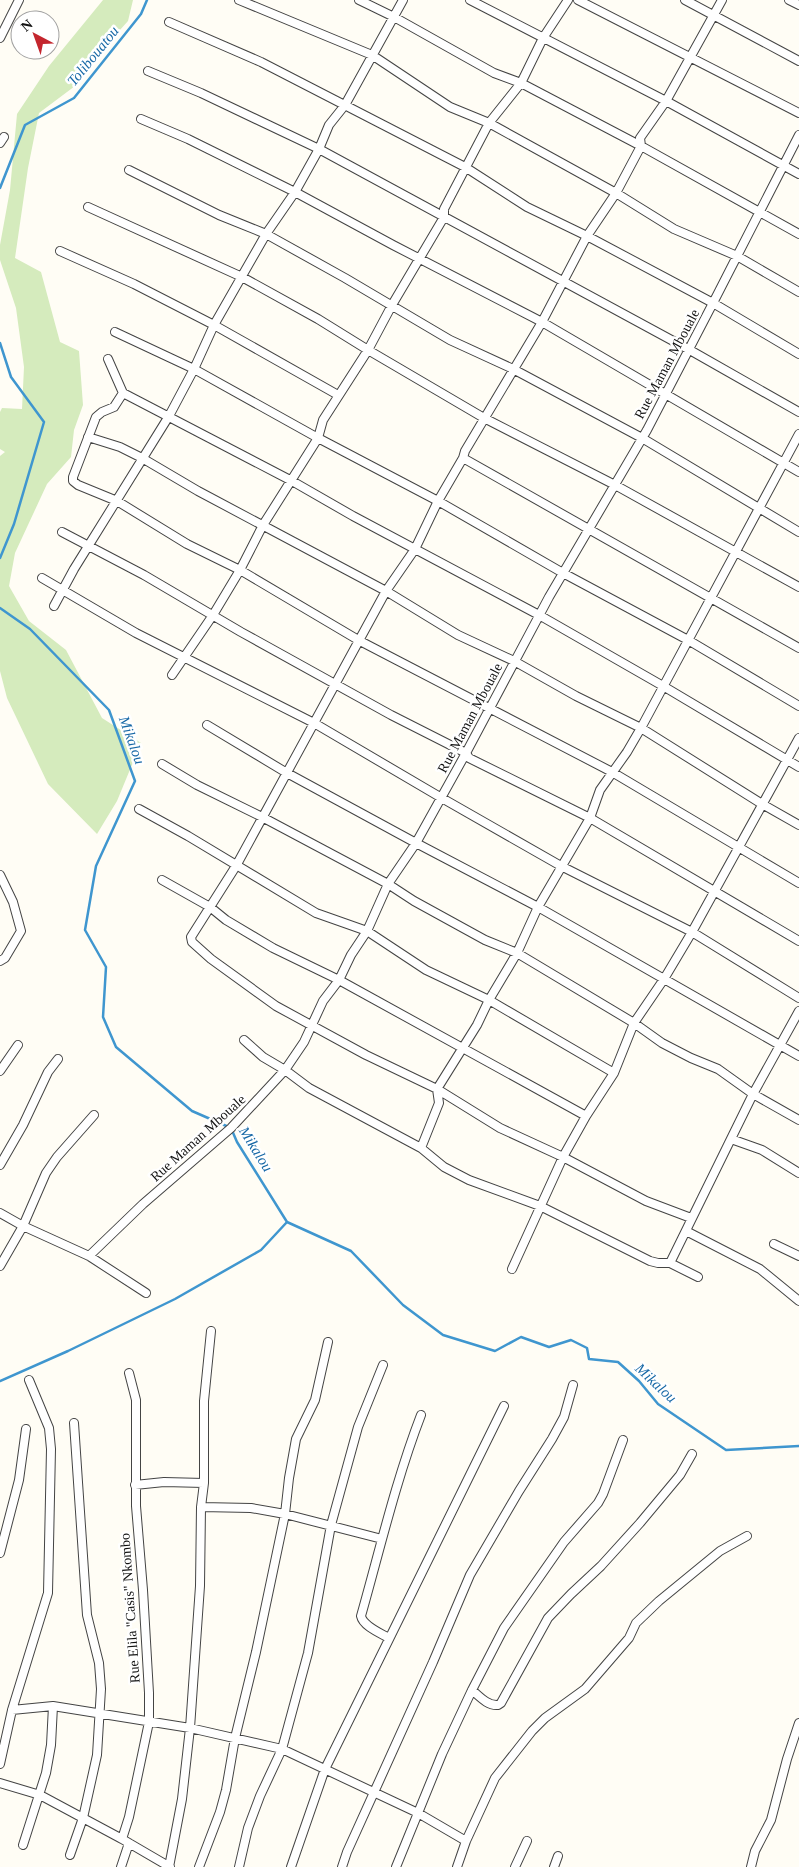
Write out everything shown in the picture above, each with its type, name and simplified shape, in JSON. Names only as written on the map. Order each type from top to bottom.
[{"type":"street","points":[[0,38],[19,0]]},
{"type":"street","points":[[239,0],[372,55],[450,107],[489,123],[616,193],[674,229],[737,256],[799,292]]},
{"type":"street","points":[[359,0],[394,17],[494,73],[521,83],[641,146],[799,234]]},
{"type":"street","points":[[54,606],[89,545],[169,416],[194,369],[214,325],[266,234],[295,192],[319,149],[329,125],[345,105],[403,0]]},
{"type":"street","points":[[470,0],[666,101],[784,164],[799,174]]},
{"type":"street","points":[[172,675],[213,615],[240,570],[263,525],[318,438],[323,420],[368,350],[444,217],[444,209],[489,123],[521,83],[543,38],[568,0]]},
{"type":"street","points":[[578,0],[799,113]]},
{"type":"street","points":[[685,0],[799,61]]},
{"type":"street","points":[[691,1218],[646,1201],[563,1157],[500,1128],[437,1089],[366,1055],[276,1006],[211,959],[192,942],[191,937],[192,932],[236,866],[386,591],[415,549],[465,451],[542,322],[587,236],[616,193],[641,146],[640,138],[666,101],[722,0]]},
{"type":"street","points":[[789,0],[799,5]]},
{"type":"street","points":[[169,22],[261,62],[465,167],[527,207],[587,236],[713,304],[799,354]]},
{"type":"street","points":[[148,72],[201,93],[319,149],[688,349],[799,412]]},
{"type":"street","points":[[141,119],[188,139],[295,192],[542,322],[799,472]]},
{"type":"street","name":"Rue Maman Mbouale","points":[[89,1256],[143,1204],[232,1128],[285,1070],[304,1042],[323,1001],[339,980],[351,955],[367,932],[388,884],[416,843],[539,616],[642,438],[799,135]]},
{"type":"street","points":[[129,170],[219,215],[266,234],[450,340],[513,369],[642,438],[799,532]]},
{"type":"street","points":[[88,207],[242,277],[318,319],[484,418],[615,485],[799,587]]},
{"type":"street","points":[[60,251],[134,284],[214,325],[338,395]]},
{"type":"street","points":[[115,332],[194,369],[318,438],[438,501],[563,573],[688,640],[799,706]]},
{"type":"street","points":[[108,359],[123,393],[292,480],[353,516],[539,616],[663,686],[799,767]]},
{"type":"street","points":[[123,393],[114,407],[96,417],[73,478],[73,481],[78,485],[117,501],[187,544],[240,570],[360,641],[612,772],[737,848],[799,883]]},
{"type":"street","points":[[421,1148],[439,1103],[437,1089],[477,1025],[489,1000],[517,953],[538,907],[590,818],[600,790],[627,752],[641,728],[799,434]]},
{"type":"street","points":[[88,437],[120,447],[142,458],[198,491],[386,591],[458,635],[641,728],[799,825]]},
{"type":"street","points":[[463,458],[799,648]]},
{"type":"street","points":[[62,532],[144,575],[391,715],[466,753],[469,758],[590,818],[799,941]]},
{"type":"street","points":[[42,578],[113,620],[314,723],[440,798],[561,866],[692,932],[799,998]]},
{"type":"street","points":[[206,725],[416,843],[538,907],[799,1056]]},
{"type":"street","points":[[512,1269],[563,1157],[586,1116],[614,1073],[634,1023],[664,979],[692,932],[799,738]]},
{"type":"street","points":[[162,764],[197,785],[262,817],[388,884],[485,940],[517,953],[634,1023],[662,1043],[718,1069],[753,1094],[799,1120]]},
{"type":"street","points":[[138,809],[188,836],[316,913],[367,932],[426,970],[489,1000],[614,1073]]},
{"type":"street","points":[[0,875],[13,902],[21,931],[5,958],[0,961]]},
{"type":"street","points":[[162,880],[210,907],[226,920],[273,948],[339,980],[586,1116]]},
{"type":"street","points":[[670,1263],[753,1094],[799,1011]]},
{"type":"street","points":[[244,1040],[263,1057],[285,1070],[309,1088],[421,1148],[444,1167],[469,1180],[540,1206],[650,1261],[670,1263],[698,1277]]},
{"type":"street","points":[[0,1070],[18,1045]]},
{"type":"street","points":[[0,1165],[23,1125],[48,1072],[58,1059]]},
{"type":"street","points":[[0,1266],[23,1226],[46,1173],[56,1157],[94,1115]]},
{"type":"street","points":[[731,1139],[762,1150],[799,1174]]},
{"type":"street","points":[[0,1213],[23,1226],[89,1256],[146,1293]]},
{"type":"street","points":[[686,1231],[760,1269],[799,1301]]},
{"type":"street","points":[[774,1244],[799,1256]]},
{"type":"street","points":[[0,1783],[40,1795],[170,1867],[182,1798],[190,1728],[200,1586],[201,1507],[204,1482],[204,1401],[211,1331]]},
{"type":"street","points":[[199,1867],[220,1812],[226,1790],[235,1738],[256,1652],[285,1514],[296,1439],[316,1400],[328,1342]]},
{"type":"street","points":[[240,1867],[248,1828],[260,1796],[282,1749],[304,1670],[331,1525],[358,1427],[383,1365]]},
{"type":"street","name":"Rue Elila \"Casis\" Nkombo","points":[[121,1867],[129,1817],[149,1722],[148,1674],[135,1485],[136,1400],[129,1373]]},
{"type":"street","points":[[0,1764],[12,1710],[48,1593],[51,1449],[49,1428],[29,1380]]},
{"type":"street","points":[[342,1867],[470,1576],[564,1418],[573,1385]]},
{"type":"street","points":[[291,1867],[325,1769],[361,1700],[389,1638],[504,1406]]},
{"type":"street","points":[[389,1638],[364,1623],[361,1619],[410,1443],[421,1415]]},
{"type":"street","points":[[70,1855],[83,1818],[97,1755],[101,1689],[99,1663],[87,1615],[74,1424]]},
{"type":"street","points":[[0,1553],[19,1480],[26,1429]]},
{"type":"street","points":[[396,1867],[442,1754],[504,1628],[564,1542],[598,1503],[623,1440]]},
{"type":"street","points":[[472,1690],[485,1702],[498,1705],[501,1703],[548,1618],[570,1594],[601,1566],[640,1523],[680,1476],[692,1454]]},
{"type":"street","points":[[135,1485],[164,1482],[204,1482]]},
{"type":"street","points":[[201,1507],[251,1508],[285,1514],[382,1539]]},
{"type":"street","points":[[457,1867],[466,1841],[495,1778],[532,1732],[545,1718],[585,1689],[629,1638],[636,1623],[659,1601],[720,1551],[747,1536]]},
{"type":"street","points":[[12,1710],[53,1706],[190,1728],[282,1749],[375,1791],[466,1841]]},
{"type":"street","points":[[23,1845],[46,1773],[53,1706]]},
{"type":"street","points":[[751,1867],[755,1851],[771,1820],[787,1759],[799,1723]]},
{"type":"street","points":[[515,1867],[526,1841]]},
{"type":"street","points":[[554,1867],[558,1856]]},
{"type":"green space","points":[[103,0],[133,0],[128,21],[101,51],[79,83],[39,113],[28,168],[15,258],[41,272],[60,342],[79,351],[83,405],[74,430],[71,457],[47,484],[15,553],[9,586],[29,621],[66,650],[102,718],[141,743],[117,801],[97,834],[48,784],[7,698],[0,671],[0,456],[5,452],[0,449],[0,412],[2,408],[22,409],[24,367],[16,308],[0,260],[0,245],[10,190],[17,114],[49,66],[54,60],[60,60],[60,53]]},
{"type":"waterway","name":"Tolibouatou","points":[[0,188],[25,125],[74,98],[141,14],[147,0]]},
{"type":"waterway","name":"Tolibouatou","points":[[0,343],[11,377],[44,422],[14,524],[0,558]]},
{"type":"waterway","name":"Mikalou","points":[[0,608],[30,629],[109,710],[135,781],[96,866],[85,930],[106,967],[103,1017],[116,1047],[192,1111],[231,1128],[237,1142],[287,1222],[351,1251],[403,1305],[443,1335],[495,1351],[521,1337],[549,1347],[571,1340],[587,1348],[589,1359],[618,1362],[639,1381],[658,1404],[726,1450],[799,1446]]},
{"type":"waterway","points":[[0,1381],[68,1351],[175,1299],[261,1250],[287,1222]]}]
